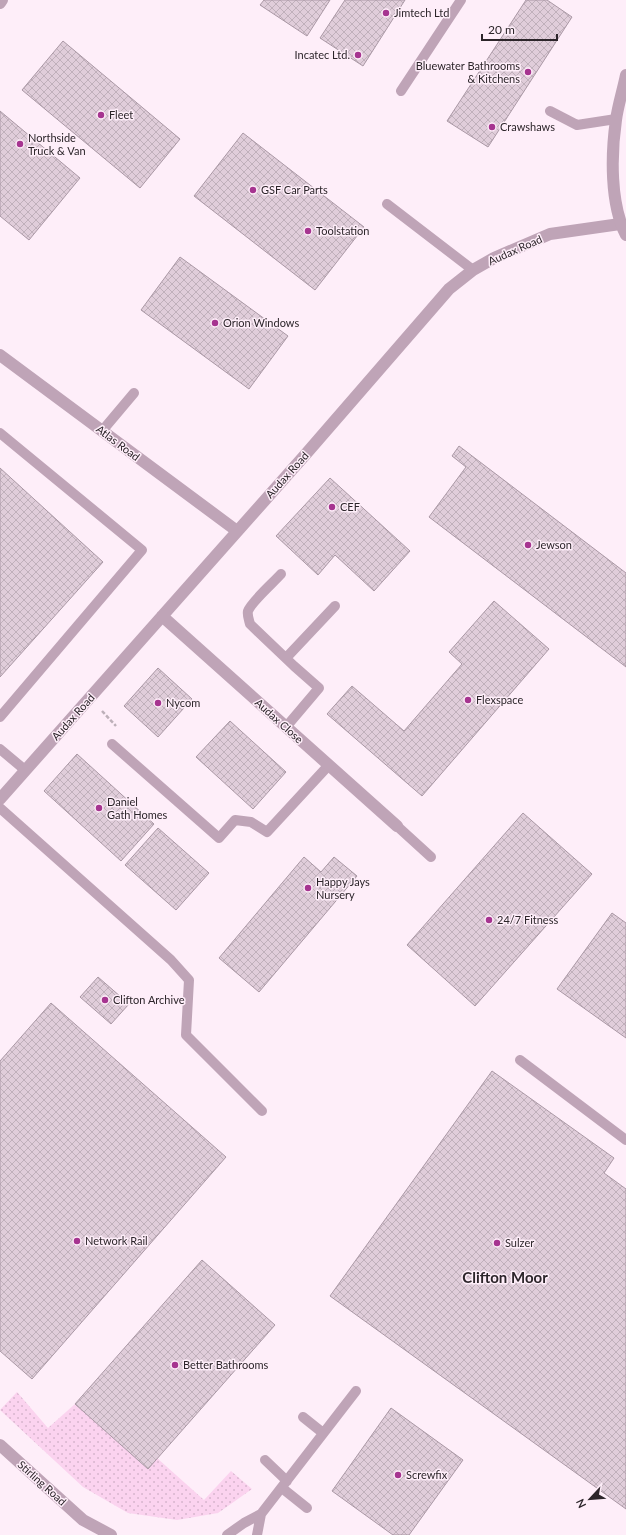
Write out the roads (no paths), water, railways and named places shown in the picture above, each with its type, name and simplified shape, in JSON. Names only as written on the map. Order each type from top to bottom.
[{"type":"street","points":[[626,75],[616,119],[613,153],[614,185],[620,224],[626,235]]},
{"type":"street","name":"Audax Road","points":[[0,799],[449,289],[473,270],[494,258],[550,234],[620,224]]},
{"type":"street","name":"Atlas Road","points":[[0,355],[237,531]]},
{"type":"street","name":"Audax Close","points":[[162,616],[328,766],[397,826]]},
{"type":"street","name":"Stirling Road","points":[[0,1445],[83,1520],[111,1535]]},
{"type":"street","name":"Stirling Road","points":[[83,1520],[92,1535]]},
{"type":"lane","points":[[401,91],[460,0]]},
{"type":"lane","points":[[550,111],[577,125],[616,119]]},
{"type":"lane","points":[[387,204],[473,270]]},
{"type":"lane","points":[[102,431],[134,393]]},
{"type":"lane","points":[[0,433],[142,550],[0,717]]},
{"type":"lane","points":[[281,574],[253,604],[248,611],[248,618],[250,624],[319,688],[286,728]]},
{"type":"lane","points":[[286,658],[335,606]]},
{"type":"lane","points":[[112,744],[219,838],[235,820],[251,822],[268,832],[328,766]]},
{"type":"lane","points":[[0,749],[25,770]]},
{"type":"lane","points":[[0,808],[171,960],[189,980],[186,1035],[262,1111]]},
{"type":"lane","points":[[397,826],[431,857]]},
{"type":"lane","points":[[520,1060],[626,1140]]},
{"type":"lane","points":[[227,1535],[244,1523],[261,1514],[356,1390]]},
{"type":"lane","points":[[303,1417],[323,1433]]},
{"type":"lane","points":[[265,1460],[284,1484],[307,1508]]},
{"type":"lane","points":[[257,1535],[261,1514]]},
{"type":"place","name":"Jimtech Ltd","points":[[386,13]]},
{"type":"place","name":"Incatec Ltd.","points":[[358,55]]},
{"type":"place","name":"Bluewater Bathrooms & Kitchens","points":[[528,72]]},
{"type":"place","name":"Fleet","points":[[101,115]]},
{"type":"place","name":"Crawshaws","points":[[492,127]]},
{"type":"place","name":"Northside Truck & Van","points":[[20,144]]},
{"type":"place","name":"GSF Car Parts","points":[[253,190]]},
{"type":"place","name":"Toolstation","points":[[308,231]]},
{"type":"place","name":"Orion Windows","points":[[215,323]]},
{"type":"place","name":"CEF","points":[[332,507]]},
{"type":"place","name":"Jewson","points":[[528,545]]},
{"type":"place","name":"Flexspace","points":[[468,700]]},
{"type":"place","name":"Nycom","points":[[158,703]]},
{"type":"place","name":"Daniel Gath Homes","points":[[99,808]]},
{"type":"place","name":"Happy Jays Nursery","points":[[308,888]]},
{"type":"place","name":"24/7 Fitness","points":[[489,920]]},
{"type":"place","name":"Clifton Archive","points":[[105,1000]]},
{"type":"place","name":"Network Rail","points":[[77,1241]]},
{"type":"place","name":"Sulzer","points":[[497,1243]]},
{"type":"place","name":"Better Bathrooms","points":[[175,1365]]},
{"type":"place","name":"Screwfix","points":[[398,1475]]},
{"type":"district","name":"Clifton Moor","points":[[505,1278]]}]
